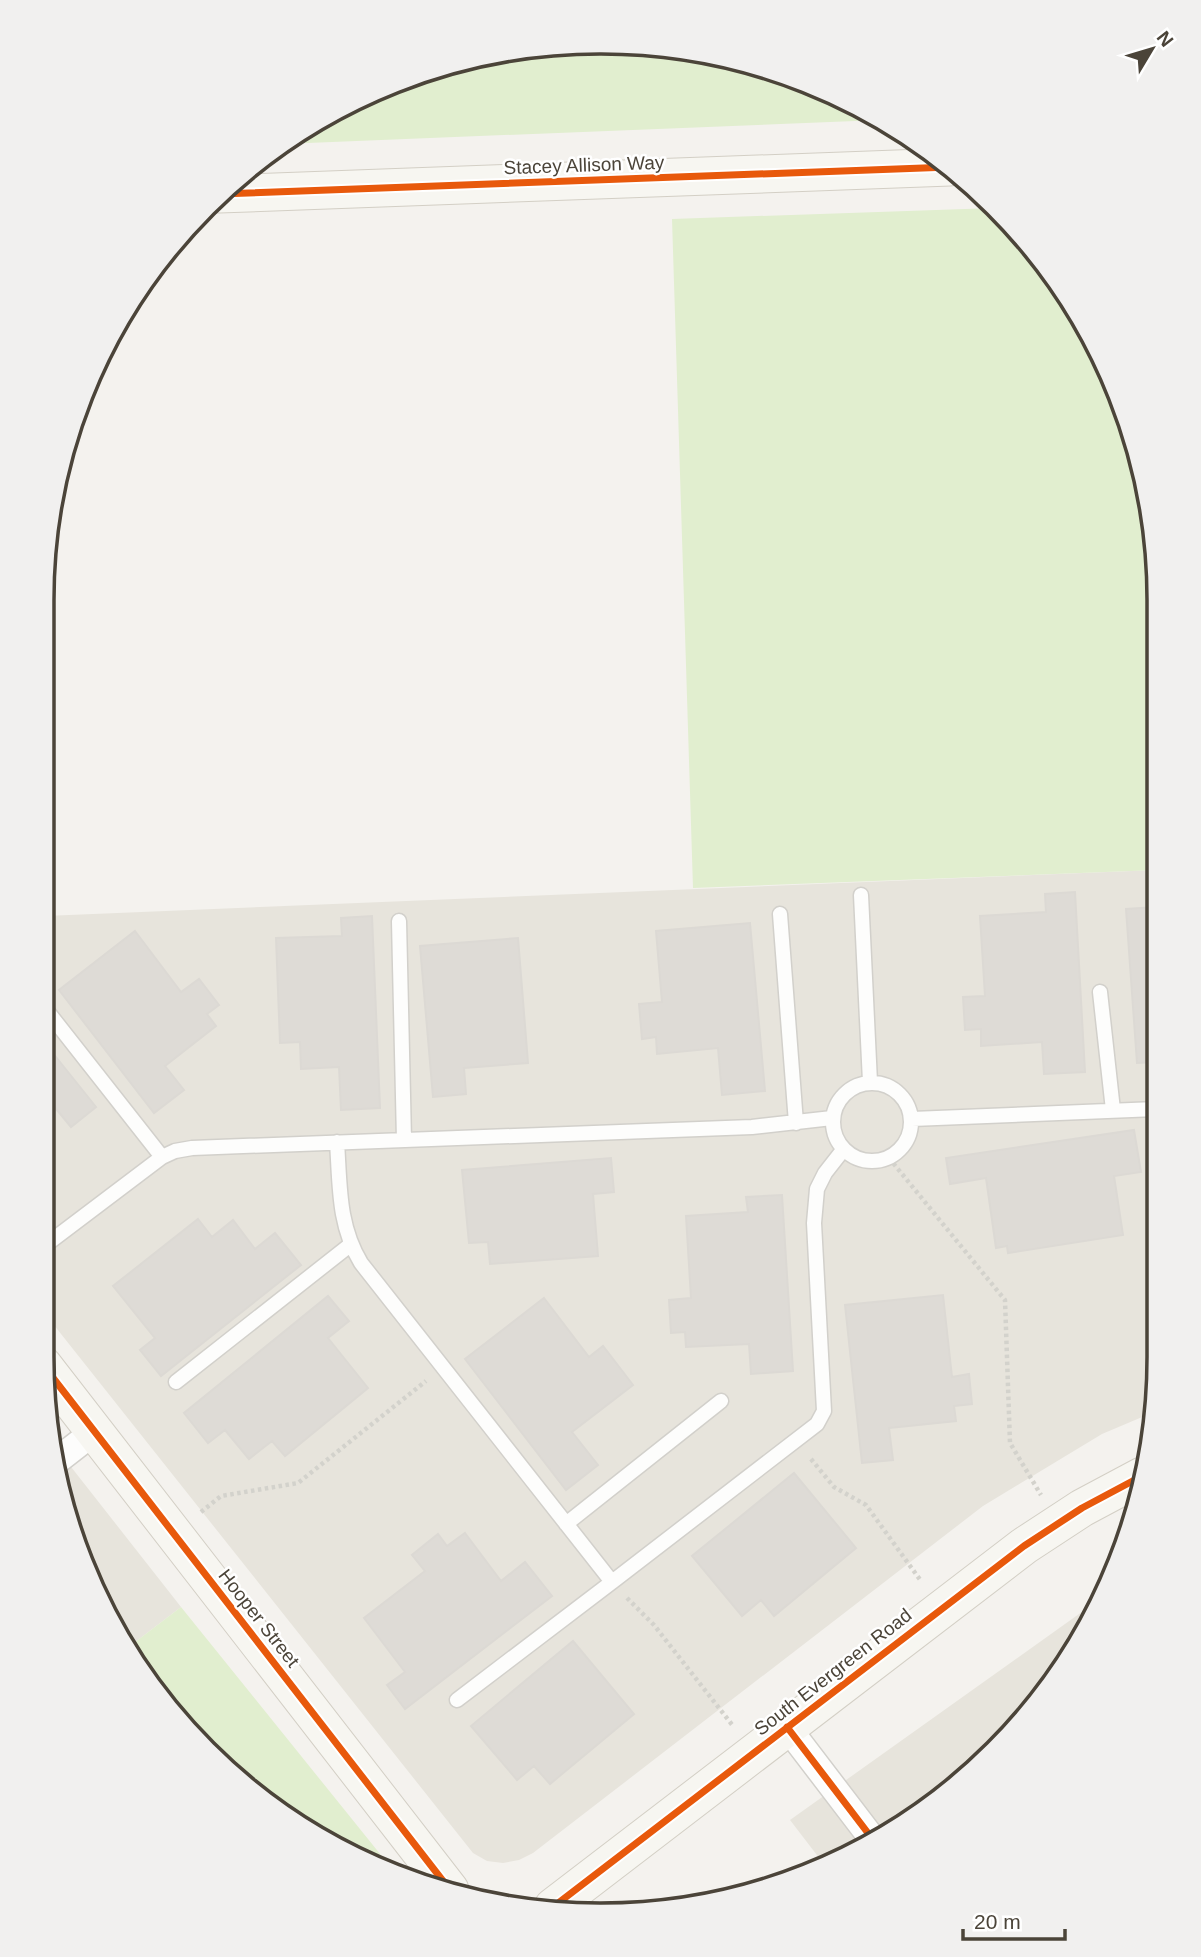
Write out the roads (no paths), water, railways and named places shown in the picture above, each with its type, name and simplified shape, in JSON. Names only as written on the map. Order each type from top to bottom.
[{"type":"street","name":"Stacey Allison Way","points":[[236,193],[934,168]]},
{"type":"street","name":"Hooper Street","points":[[55,1380],[441,1879]]},
{"type":"street","points":[[64,1455],[95,1432]]},
{"type":"street","name":"South Evergreen Road","points":[[560,1901],[1024,1546],[1132,1482]]},
{"type":"street","points":[[787,1727],[868,1833]]},
{"type":"lane","points":[[861,895],[870,1082]]},
{"type":"lane","points":[[780,914],[796,1122]]},
{"type":"lane","points":[[399,921],[404,1140]]},
{"type":"lane","points":[[1100,992],[1113,1110]]},
{"type":"lane","points":[[54,1020],[162,1157]]},
{"type":"lane","points":[[870,1082],[890,1086],[906,1100],[912,1119],[910,1135],[902,1149],[877,1162],[853,1157],[843,1150],[835,1135],[832,1118],[839,1100],[852,1087],[870,1082]]},
{"type":"lane","points":[[912,1119],[1147,1109]]},
{"type":"lane","points":[[54,1239],[162,1157],[192,1147],[752,1128],[832,1118]]},
{"type":"lane","points":[[337,1142],[343,1224],[350,1245],[361,1263],[612,1583]]},
{"type":"lane","points":[[457,1700],[817,1424],[824,1410],[814,1223],[817,1189],[825,1173],[843,1150]]},
{"type":"lane","points":[[176,1382],[350,1245]]},
{"type":"lane","points":[[566,1524],[721,1401]]}]
